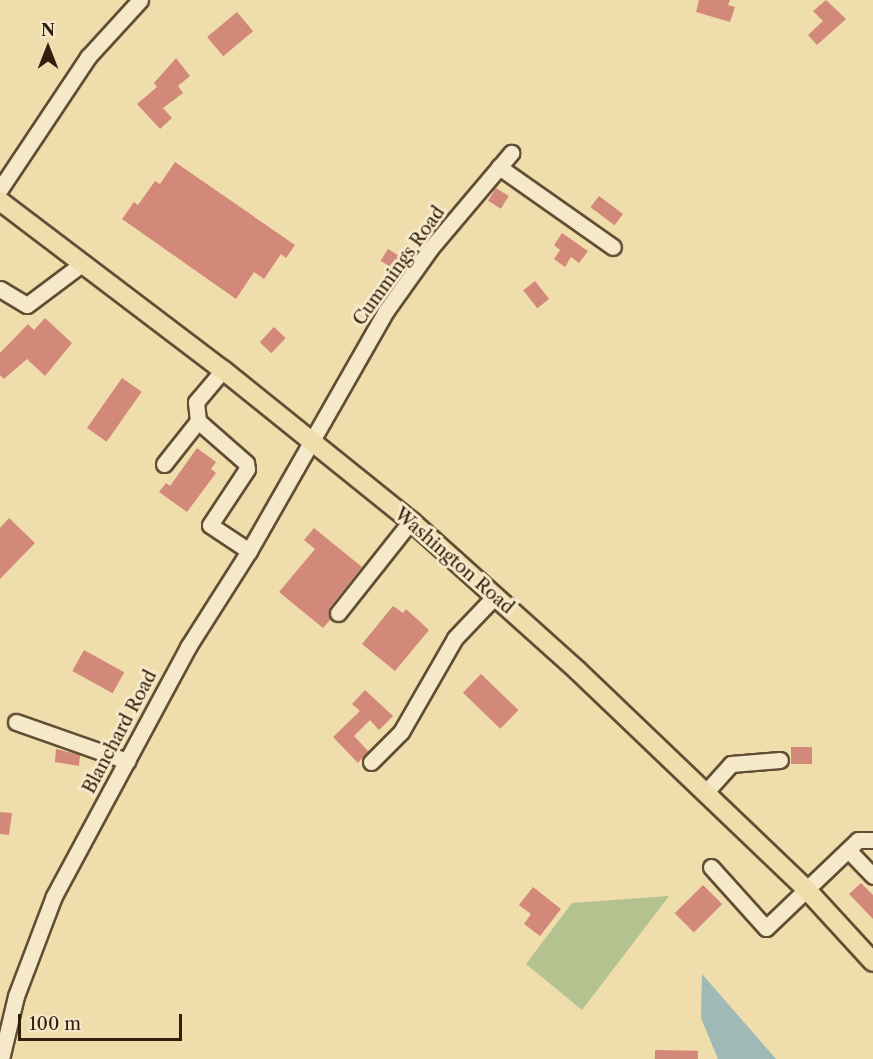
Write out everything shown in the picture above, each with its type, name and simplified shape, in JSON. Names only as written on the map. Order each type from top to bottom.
[{"type":"main road","name":"Washington Road","points":[[0,201],[223,370],[411,521],[495,596],[808,891],[873,962]]},
{"type":"street","points":[[0,189],[88,57],[140,0]]},
{"type":"street","name":"Cummings Road","points":[[312,441],[386,311],[430,249],[511,153]]},
{"type":"street","points":[[499,167],[614,247]]},
{"type":"street","points":[[0,289],[27,305],[83,263]]},
{"type":"street","points":[[223,370],[196,402],[198,421],[246,462],[244,476],[210,525],[249,551]]},
{"type":"street","points":[[164,464],[198,421]]},
{"type":"street","name":"Blanchard Road","points":[[1,1059],[16,996],[54,896],[188,647],[249,551],[312,441]]},
{"type":"street","points":[[338,613],[411,521]]},
{"type":"street","points":[[371,762],[401,732],[455,638],[495,596]]},
{"type":"street","points":[[16,722],[127,761]]},
{"type":"street","points":[[705,793],[731,764],[780,760]]},
{"type":"street","points":[[711,867],[766,928],[808,891],[858,840],[873,840]]},
{"type":"street","points":[[848,850],[873,876]]},
{"type":"green space","points":[[669,896],[582,1010],[526,964],[572,903]]},
{"type":"water","points":[[702,974],[776,1059],[718,1059],[701,1018]]},
{"type":"building","points":[[699,0],[730,0],[728,5],[735,7],[730,22],[696,12]]},
{"type":"building","points":[[826,0],[846,19],[817,45],[808,35],[823,21],[813,11]]},
{"type":"building","points":[[237,12],[253,31],[223,56],[207,37]]},
{"type":"building","points":[[176,58],[190,76],[178,86],[183,93],[163,108],[172,118],[160,129],[137,104],[157,87],[154,83]]},
{"type":"building","points":[[175,162],[295,245],[286,258],[281,254],[264,279],[254,272],[236,299],[122,219],[134,202],[138,205],[155,181],[160,184]]},
{"type":"building","points":[[496,188],[509,196],[501,209],[488,201]]},
{"type":"building","points":[[599,196],[623,214],[615,225],[591,207]]},
{"type":"building","points":[[562,233],[588,251],[579,263],[571,257],[565,267],[554,259],[560,250],[554,245]]},
{"type":"building","points":[[388,249],[401,257],[393,269],[381,261]]},
{"type":"building","points":[[535,281],[549,299],[537,308],[523,290]]},
{"type":"building","points":[[45,318],[72,343],[45,376],[27,359],[4,379],[0,375],[0,353],[28,324],[34,330]]},
{"type":"building","points":[[274,327],[286,338],[271,353],[260,342]]},
{"type":"building","points":[[122,378],[142,392],[107,442],[87,428]]},
{"type":"building","points":[[197,448],[216,462],[211,469],[216,473],[187,512],[159,492],[166,483],[170,486]]},
{"type":"building","points":[[9,518],[35,543],[0,579],[0,528]]},
{"type":"building","points":[[314,528],[362,567],[330,607],[331,619],[323,628],[279,592],[315,549],[304,540]]},
{"type":"building","points":[[393,606],[403,613],[406,609],[429,630],[395,671],[362,644]]},
{"type":"building","points":[[84,650],[124,672],[113,693],[72,671]]},
{"type":"building","points":[[481,674],[518,710],[500,729],[463,693]]},
{"type":"building","points":[[365,690],[393,716],[379,730],[370,720],[354,736],[368,751],[358,763],[333,737],[360,711],[352,704]]},
{"type":"building","points":[[791,747],[812,747],[812,764],[791,764]]},
{"type":"building","points":[[56,749],[80,755],[79,766],[55,762]]},
{"type":"building","points":[[0,812],[12,813],[9,835],[0,834]]},
{"type":"building","points":[[861,883],[873,895],[873,919],[849,894]]},
{"type":"building","points":[[703,885],[722,904],[694,932],[675,913]]},
{"type":"building","points":[[533,887],[561,909],[540,936],[524,924],[531,914],[519,905]]},
{"type":"building","points":[[655,1050],[698,1051],[698,1059],[655,1059]]}]
